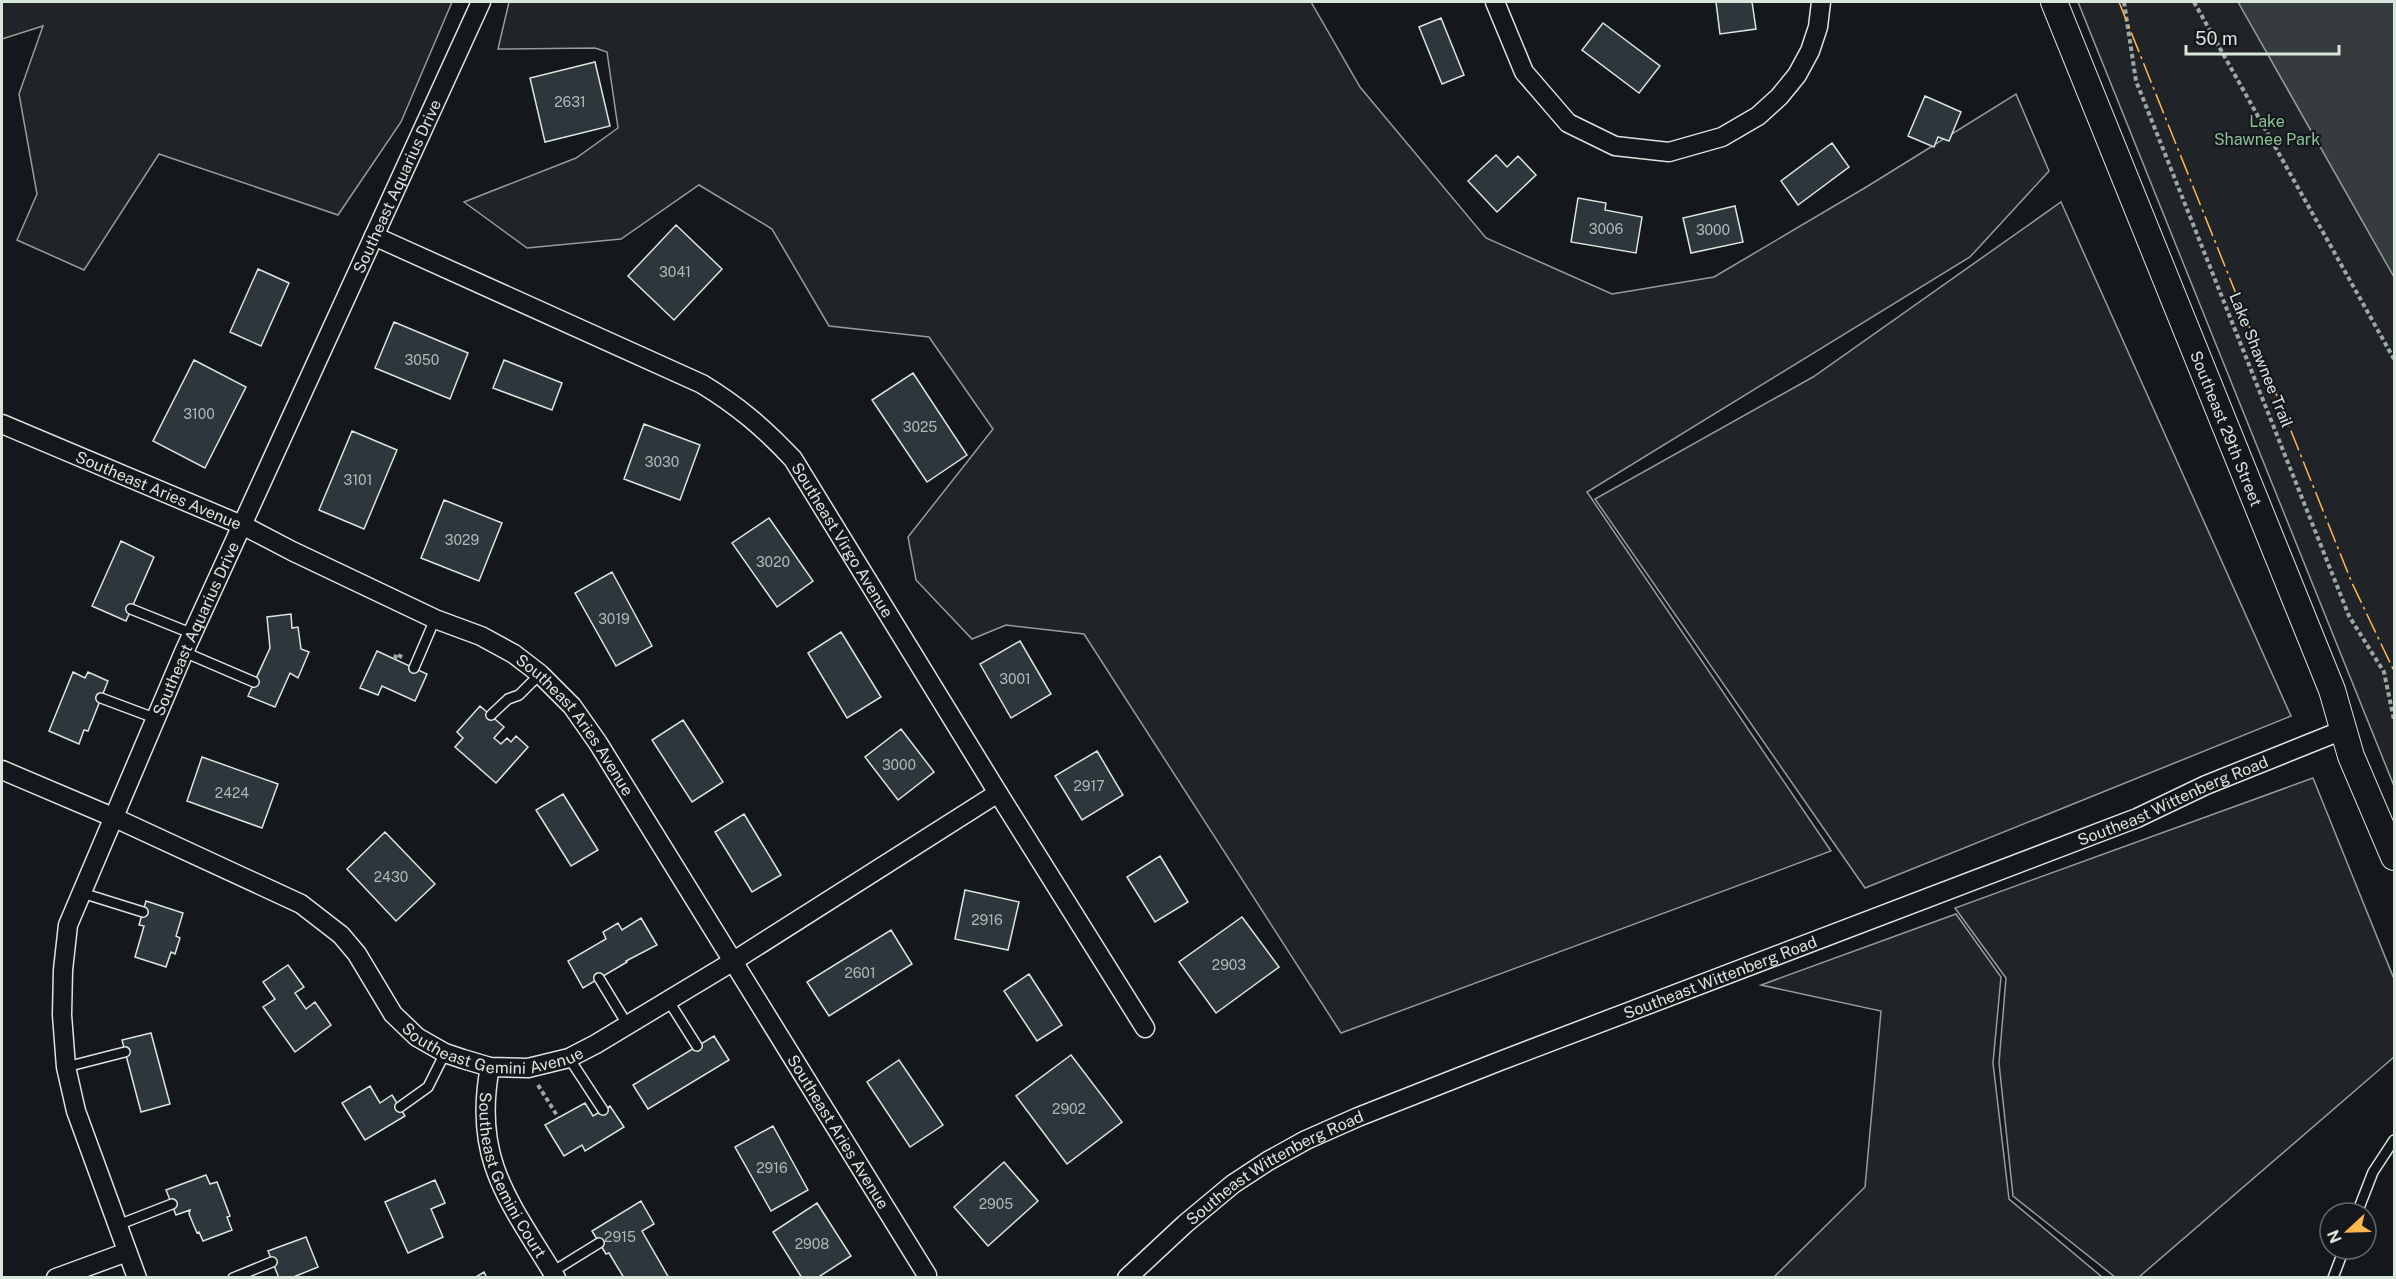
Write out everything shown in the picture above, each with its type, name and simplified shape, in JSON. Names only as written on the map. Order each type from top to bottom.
[{"type":"main road","name":"Southeast 29th Street","points":[[2054,2],[2327,679],[2351,756],[2394,857]]},
{"type":"street","name":"Southeast Aquarius Drive","points":[[137,1278],[76,1111],[66,1067],[62,1016],[63,970],[68,926],[184,652],[244,526],[481,2]]},
{"type":"street","points":[[1495,2],[1524,72],[1568,123],[1615,146],[1669,152],[1722,137],[1758,116],[1779,97],[1797,75],[1810,51],[1818,27],[1821,2]]},
{"type":"street","name":"Southeast Virgo Avenue","points":[[374,236],[702,384],[733,403],[761,425],[793,459],[1145,1028]]},
{"type":"street","name":"Southeast Aries Avenue","points":[[2,424],[244,526],[435,619],[481,636],[514,654],[540,674],[572,706],[598,743],[927,1275]]},
{"type":"street","name":"Southeast Wittenberg Road","points":[[1127,1278],[1185,1224],[1233,1184],[1306,1140],[1500,1061],[2137,818],[2206,785],[2343,730]]},
{"type":"street","name":"Southeast Gemini Avenue","points":[[2,770],[115,818],[301,904],[321,918],[357,954],[393,1014],[417,1037],[445,1053],[490,1066],[528,1068],[569,1058],[732,962],[998,793]]},
{"type":"street","name":"Southeast Gemini Court","points":[[490,1066],[484,1117],[487,1144],[494,1169],[504,1192],[554,1275]]},
{"type":"street","points":[[56,1278],[127,1252]]},
{"type":"lane","points":[[131,609],[193,634]]},
{"type":"lane","points":[[414,668],[435,619]]},
{"type":"lane","points":[[184,652],[254,682]]},
{"type":"lane","points":[[491,715],[508,699],[519,694],[540,674]]},
{"type":"lane","points":[[101,698],[157,719]]},
{"type":"lane","points":[[82,893],[143,912]]},
{"type":"lane","points":[[599,978],[627,1024]]},
{"type":"lane","points":[[668,1000],[697,1046]]},
{"type":"lane","points":[[66,1067],[125,1052]]},
{"type":"lane","points":[[399,1107],[428,1087],[445,1053]]},
{"type":"lane","points":[[569,1058],[603,1110]]},
{"type":"lane","points":[[2362,1201],[2373,1172],[2394,1140]]},
{"type":"lane","points":[[118,1225],[172,1204]]},
{"type":"lane","points":[[554,1275],[599,1243]]},
{"type":"lane","points":[[2333,1278],[2339,1261]]},
{"type":"lane","points":[[233,1278],[272,1262]]},
{"type":"path","name":"Lake Shawnee Trail","points":[[2124,2],[2136,81],[2349,616],[2384,672],[2394,720]]},
{"type":"path","points":[[2194,2],[2394,359]]},
{"type":"path","points":[[528,1068],[558,1117]]},
{"type":"green space","points":[[2,2],[452,2],[401,122],[338,215],[159,154],[84,270],[17,240],[37,194],[19,94],[43,26],[2,39]]},
{"type":"green space","points":[[509,2],[1311,2],[1360,87],[1486,238],[1612,294],[1714,277],[1868,186],[2016,94],[2049,171],[1970,257],[1587,492],[1831,851],[1341,1033],[1084,634],[1006,625],[972,639],[916,580],[908,537],[993,429],[929,337],[829,326],[772,229],[699,185],[621,239],[527,248],[464,202],[576,158],[618,128],[607,52],[595,48],[498,49]]},
{"type":"green space","name":"Lake Shawnee Park","points":[[2078,2],[2394,2],[2394,786]]},
{"type":"green space","points":[[2061,202],[2291,716],[1865,888],[1595,499],[1813,377]]},
{"type":"green space","points":[[2313,778],[2394,979],[2394,1057],[2139,1277],[2115,1277],[2013,1196],[1999,1063],[2006,978],[1955,908]]},
{"type":"green space","points":[[1956,914],[2001,977],[1993,1063],[2009,1199],[2102,1277],[1774,1277],[1865,1187],[1881,1011],[1761,985]]},
{"type":"shaded area","points":[[2238,2],[2394,2],[2394,277]]},
{"type":"building","points":[[1716,2],[1752,2],[1756,29],[1720,34]]},
{"type":"building","points":[[1441,18],[1464,75],[1442,84],[1419,27]]},
{"type":"building","points":[[1603,23],[1660,66],[1639,93],[1582,50]]},
{"type":"building","points":[[595,62],[610,126],[545,142],[530,78]]},
{"type":"building","points":[[1925,96],[1961,112],[1949,141],[1938,137],[1934,147],[1908,136]]},
{"type":"building","points":[[1832,143],[1849,167],[1798,205],[1781,181]]},
{"type":"building","points":[[1496,155],[1507,167],[1518,156],[1536,175],[1497,212],[1468,181]]},
{"type":"building","points":[[1578,198],[1606,203],[1605,210],[1642,217],[1636,253],[1571,242]]},
{"type":"building","points":[[1735,206],[1743,242],[1691,253],[1683,218]]},
{"type":"building","points":[[676,225],[722,269],[674,320],[628,276]]},
{"type":"building","points":[[258,269],[289,283],[261,346],[230,332]]},
{"type":"building","points":[[394,322],[468,353],[450,399],[375,368]]},
{"type":"building","points":[[194,360],[246,387],[205,468],[153,441]]},
{"type":"building","points":[[504,360],[562,383],[552,410],[493,388]]},
{"type":"building","points":[[913,373],[967,455],[927,482],[872,400]]},
{"type":"building","points":[[644,424],[700,445],[680,500],[624,479]]},
{"type":"building","points":[[352,431],[397,450],[364,529],[319,510]]},
{"type":"building","points":[[444,500],[502,523],[479,581],[421,558]]},
{"type":"building","points":[[769,518],[813,581],[777,607],[732,543]]},
{"type":"building","points":[[121,541],[154,557],[126,621],[92,606]]},
{"type":"building","points":[[612,572],[652,646],[616,666],[575,593]]},
{"type":"building","points":[[291,614],[292,628],[298,627],[301,649],[309,652],[298,678],[290,673],[275,707],[248,696],[270,648],[267,617]]},
{"type":"building","points":[[841,632],[881,697],[847,718],[808,653]]},
{"type":"building","points":[[1020,641],[1051,694],[1011,718],[980,664]]},
{"type":"building","points":[[377,651],[427,674],[415,701],[382,686],[378,695],[360,688]]},
{"type":"building","points":[[73,672],[85,678],[88,672],[108,681],[88,731],[84,730],[79,744],[49,731]]},
{"type":"building","points":[[480,706],[504,727],[494,738],[501,744],[507,738],[511,742],[516,736],[528,747],[496,783],[455,747],[463,738],[457,732]]},
{"type":"building","points":[[683,720],[723,782],[692,802],[652,740]]},
{"type":"building","points":[[901,729],[934,772],[898,800],[865,757]]},
{"type":"building","points":[[1097,751],[1123,795],[1082,820],[1055,776]]},
{"type":"building","points":[[202,757],[278,784],[262,828],[187,801]]},
{"type":"building","points":[[563,794],[598,850],[571,866],[536,810]]},
{"type":"building","points":[[744,814],[781,875],[752,892],[715,832]]},
{"type":"building","points":[[385,832],[435,884],[396,921],[347,869]]},
{"type":"building","points":[[1160,856],[1188,902],[1155,922],[1127,877]]},
{"type":"building","points":[[965,890],[1019,902],[1008,950],[955,939]]},
{"type":"building","points":[[146,901],[183,913],[176,936],[180,938],[175,954],[171,952],[166,967],[135,957],[144,926],[139,925]]},
{"type":"building","points":[[1242,917],[1279,967],[1216,1013],[1179,962]]},
{"type":"building","points":[[641,918],[657,945],[583,988],[568,961],[606,939],[603,932],[618,923],[622,930]]},
{"type":"building","points":[[891,930],[912,964],[829,1016],[807,982]]},
{"type":"building","points":[[288,965],[304,987],[295,993],[306,1009],[315,1002],[331,1025],[295,1052],[263,1007],[275,999],[263,982]]},
{"type":"building","points":[[1029,974],[1062,1025],[1037,1041],[1004,991]]},
{"type":"building","points":[[151,1033],[170,1104],[141,1112],[122,1040]]},
{"type":"building","points":[[714,1036],[729,1060],[648,1109],[633,1085]]},
{"type":"building","points":[[1071,1055],[1122,1122],[1067,1164],[1016,1096]]},
{"type":"building","points":[[899,1060],[943,1125],[910,1147],[867,1082]]},
{"type":"building","points":[[370,1086],[380,1103],[392,1095],[405,1116],[365,1140],[342,1103]]},
{"type":"building","points":[[585,1103],[593,1116],[610,1106],[624,1127],[585,1151],[582,1145],[564,1156],[545,1125]]},
{"type":"building","points":[[773,1126],[808,1190],[771,1211],[735,1147]]},
{"type":"building","points":[[1004,1162],[1038,1201],[988,1246],[954,1207]]},
{"type":"building","points":[[206,1175],[210,1184],[217,1182],[230,1216],[227,1217],[232,1230],[203,1241],[189,1214],[190,1210],[176,1215],[166,1190]]},
{"type":"building","points":[[435,1180],[445,1203],[431,1209],[443,1237],[408,1253],[385,1202]]},
{"type":"building","points":[[641,1201],[654,1224],[642,1231],[669,1278],[624,1278],[592,1231]]},
{"type":"building","points":[[817,1203],[851,1256],[817,1278],[802,1278],[773,1232]]},
{"type":"building","points":[[306,1237],[318,1267],[291,1278],[279,1278],[268,1251]]},
{"type":"building","points":[[484,1272],[487,1278],[474,1278]]},
{"type":"power","points":[[2119,2],[2352,583],[2394,671]]}]
